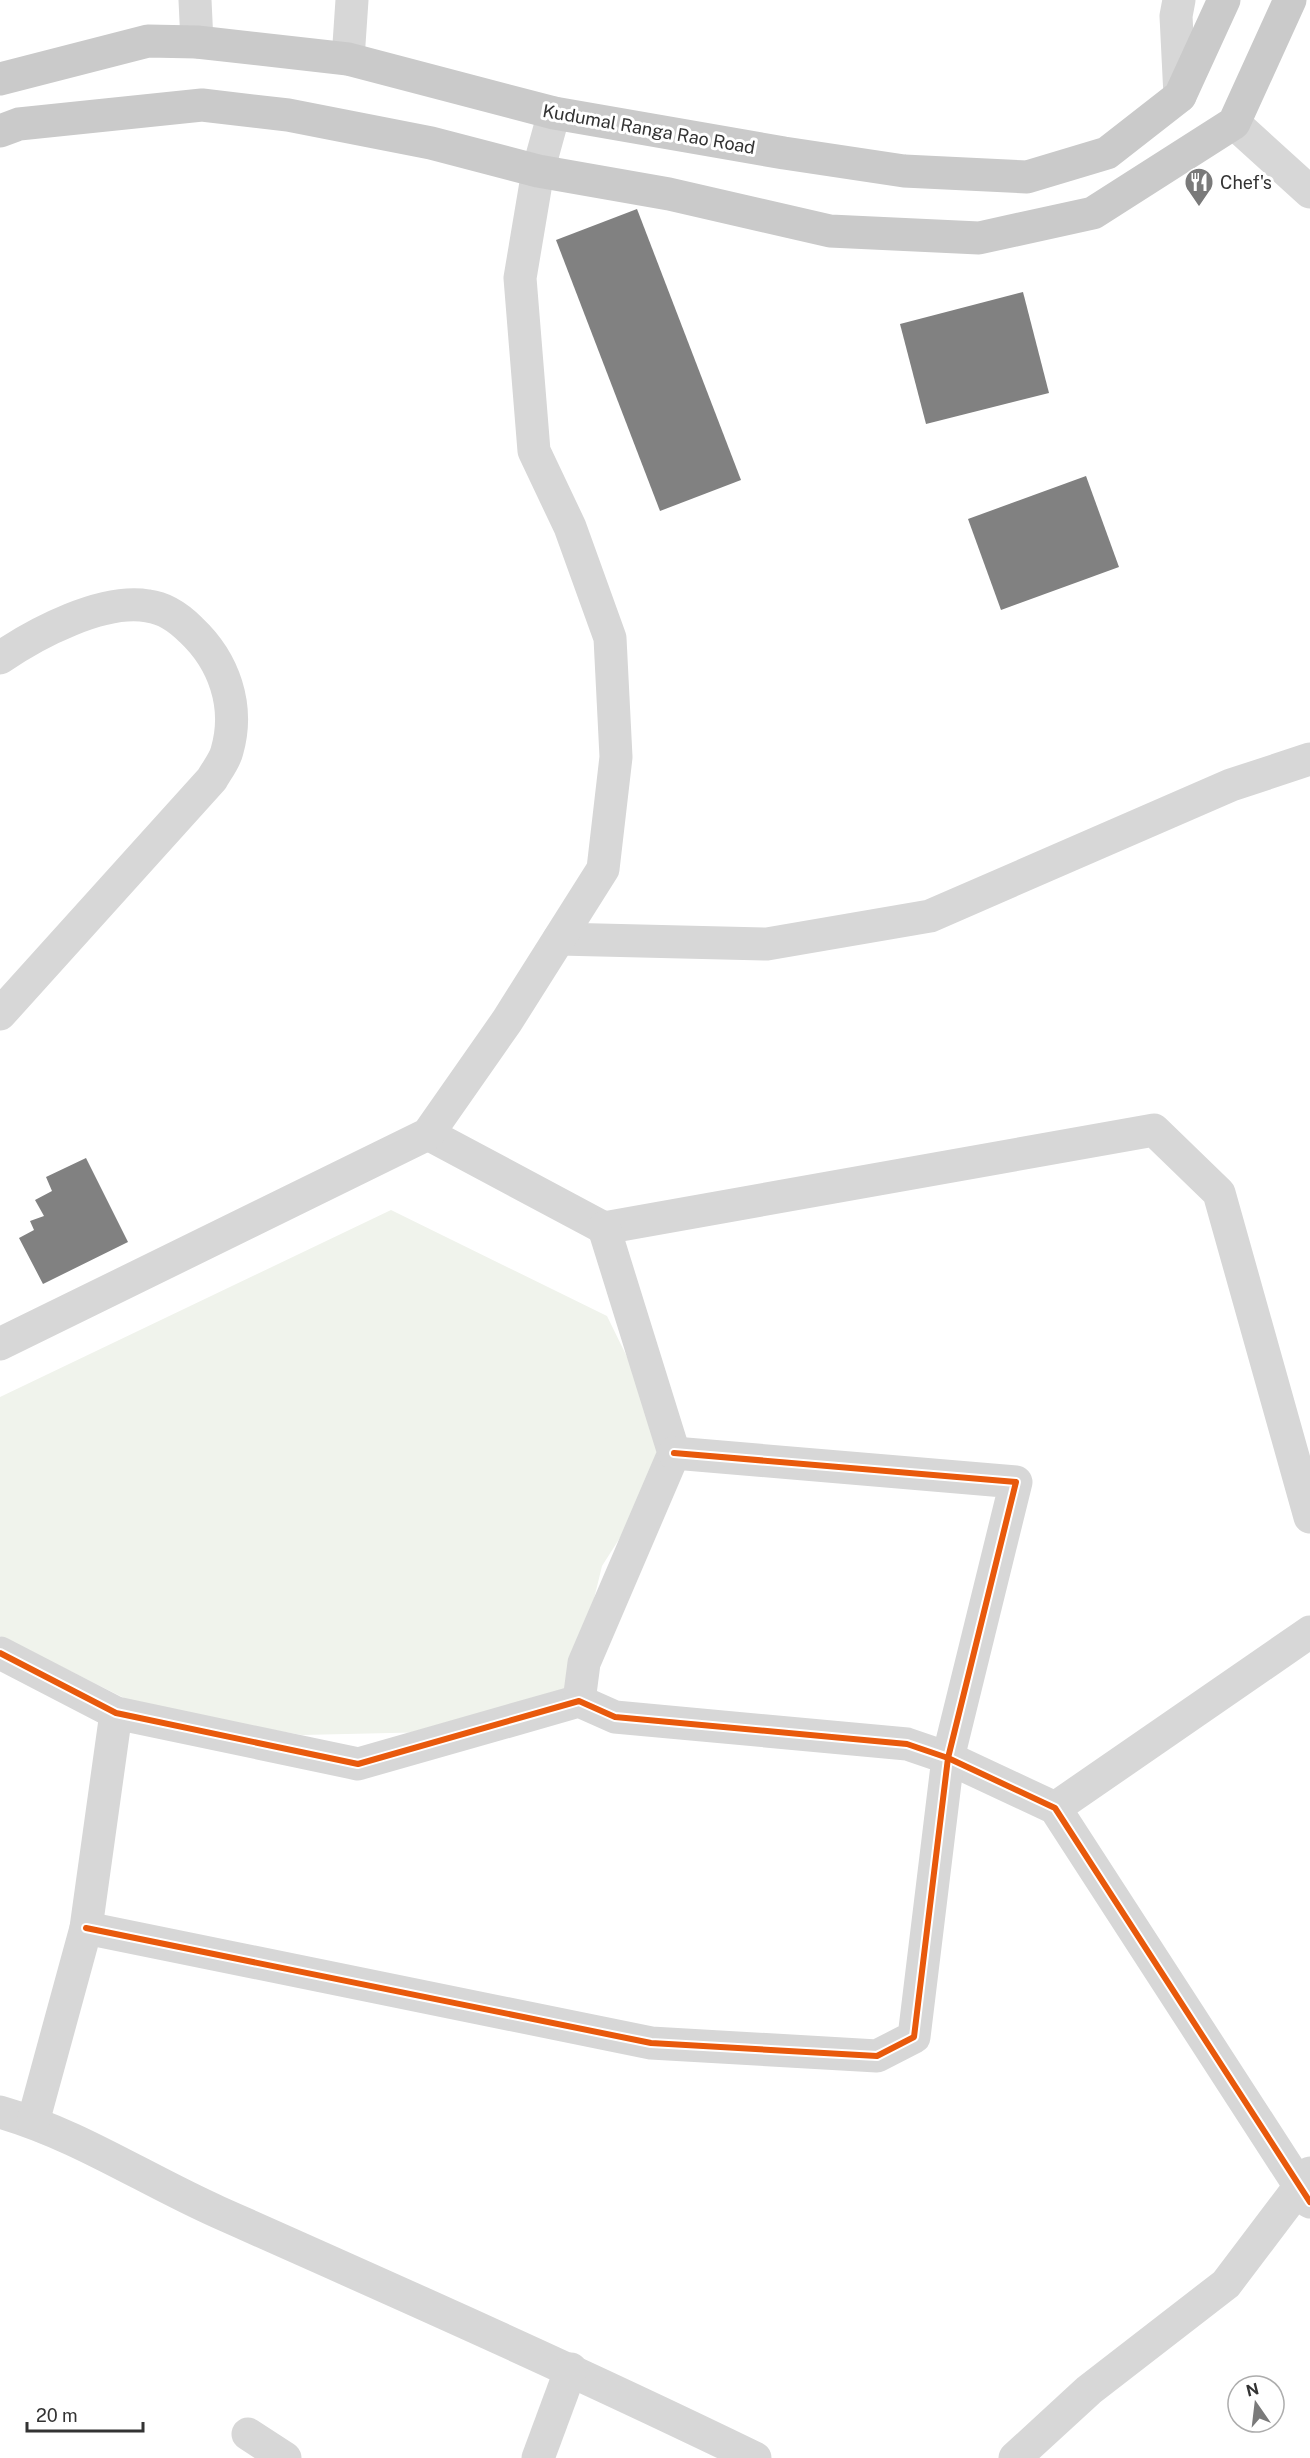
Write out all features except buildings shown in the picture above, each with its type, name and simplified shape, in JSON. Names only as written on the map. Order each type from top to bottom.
[{"type":"main road","name":"Kudumal Ranga Rao Road","points":[[0,77],[148,41],[197,42],[348,59],[554,112],[904,171],[1027,177],[1107,153],[1180,96],[1224,0]]},
{"type":"main road","points":[[0,131],[19,124],[202,105],[288,115],[431,142],[538,171],[669,194],[831,231],[979,238],[1093,213],[1234,123],[1290,0]]},
{"type":"street","points":[[195,0],[197,42]]},
{"type":"street","points":[[348,59],[352,0]]},
{"type":"street","points":[[1179,0],[1176,16],[1180,96]]},
{"type":"street","points":[[0,1344],[428,1134],[507,1021],[603,869],[616,757],[610,638],[570,527],[534,451],[520,278],[538,171],[554,112]]},
{"type":"street","points":[[1234,123],[1310,192]]},
{"type":"street","points":[[0,658],[26,640],[87,615],[117,606],[149,606],[178,618],[203,641],[218,662],[229,693],[232,724],[227,752],[212,779],[0,1014]]},
{"type":"street","points":[[559,939],[768,944],[930,916],[1231,785],[1310,759]]},
{"type":"street","points":[[428,1134],[604,1228],[1154,1130],[1219,1193],[1310,1517]]},
{"type":"street","points":[[579,1701],[584,1662],[674,1453],[604,1228]]},
{"type":"street","points":[[86,1928],[651,2043],[877,2056],[914,2037],[948,1758],[1016,1482],[674,1453]]},
{"type":"street","points":[[1055,1808],[1310,1632]]},
{"type":"street","points":[[0,1653],[116,1713],[358,1764],[579,1701],[615,1717],[907,1744],[948,1758],[1055,1808],[1307,2188],[1226,2284],[1089,2390],[1015,2458]]},
{"type":"street","points":[[33,2122],[86,1928],[116,1713]]},
{"type":"street","points":[[0,2112],[33,2122],[209,2208],[571,2369],[755,2458]]},
{"type":"street","points":[[538,2458],[571,2369]]},
{"type":"street","points":[[248,2434],[285,2458]]},
{"type":"shaded area","points":[[391,1210],[607,1316],[674,1453],[602,1566],[572,1689],[435,1732],[302,1735],[142,1707],[0,1636],[0,1397]]},
{"type":"cycle path","points":[[86,1928],[651,2043],[877,2056],[914,2037],[948,1758],[1016,1482],[674,1453]]},
{"type":"cycle path","points":[[0,1653],[116,1713],[358,1764],[579,1701],[615,1717],[907,1744],[948,1758],[1055,1808],[1310,2202]]},
{"type":"place","name":"Chef's","points":[[1199,208]]}]
